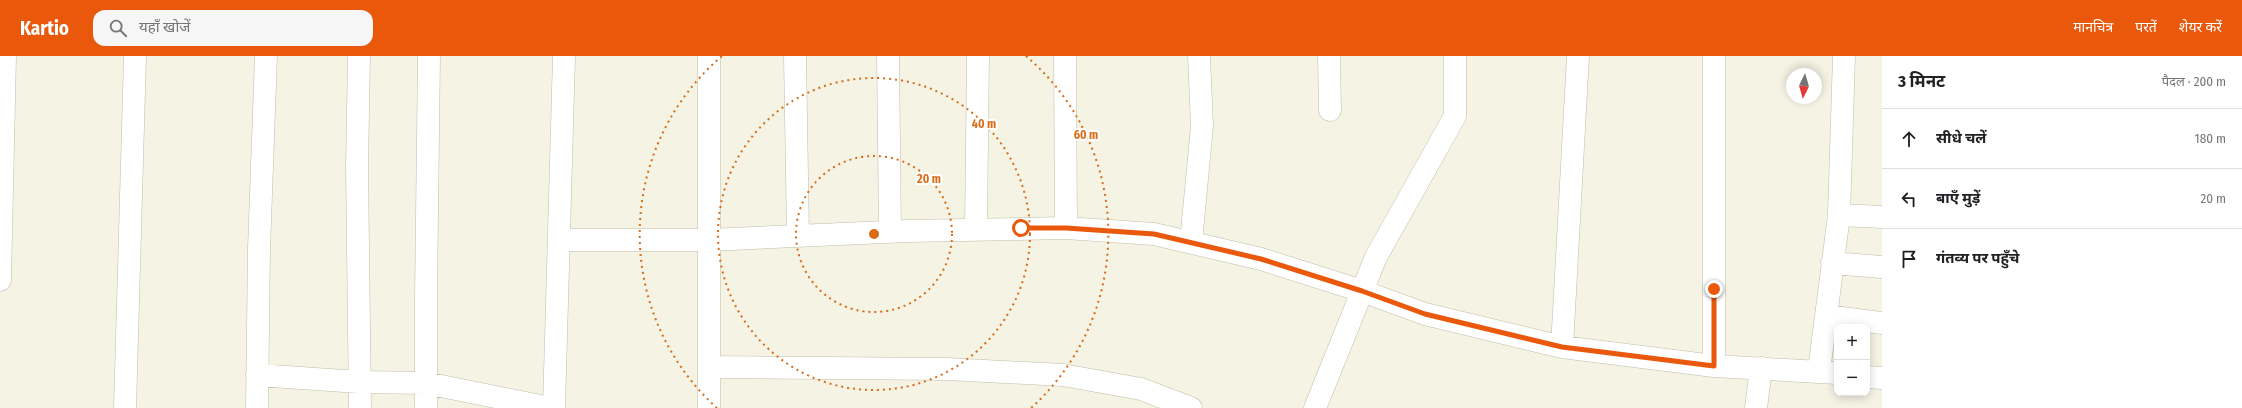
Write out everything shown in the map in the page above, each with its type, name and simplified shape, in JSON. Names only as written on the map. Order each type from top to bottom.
[{"type":"street","points":[[0,280],[5,56]]},
{"type":"street","points":[[125,408],[135,56]]},
{"type":"street","points":[[257,408],[266,56]]},
{"type":"street","points":[[359,56],[357,167],[360,408]]},
{"type":"street","points":[[426,408],[429,56]]},
{"type":"street","points":[[554,408],[564,56]]},
{"type":"street","points":[[708,408],[709,56]]},
{"type":"street","points":[[795,56],[798,236]]},
{"type":"street","points":[[888,56],[890,231]]},
{"type":"street","points":[[976,229],[978,56]]},
{"type":"street","points":[[1066,56],[1066,228]]},
{"type":"street","points":[[1191,242],[1202,126],[1199,56]]},
{"type":"street","points":[[1329,56],[1330,110]]},
{"type":"street","points":[[1322,406],[1362,291],[1376,257],[1455,116],[1455,56]]},
{"type":"street","points":[[1562,347],[1578,56]]},
{"type":"street","points":[[1714,56],[1714,366]]},
{"type":"street","points":[[559,240],[709,240],[890,231],[1066,228],[1154,234],[1261,259],[1362,291],[1425,314],[1562,347],[1714,366],[1828,372],[1826,316],[1839,215],[1844,56]]},
{"type":"street","points":[[1839,215],[1882,217]]},
{"type":"street","points":[[1832,263],[1882,267]]},
{"type":"street","points":[[1826,316],[1882,322]]},
{"type":"street","points":[[709,367],[947,369],[1063,375],[1141,389],[1191,408]]},
{"type":"street","points":[[1756,408],[1761,368]]},
{"type":"street","points":[[257,375],[359,382],[426,383],[550,408]]},
{"type":"street","points":[[1870,377],[1882,378]]},
{"type":"route","points":[[1021,228],[1066,228],[1154,234],[1261,259],[1362,291],[1425,314],[1562,347],[1714,366],[1714,289]]}]
